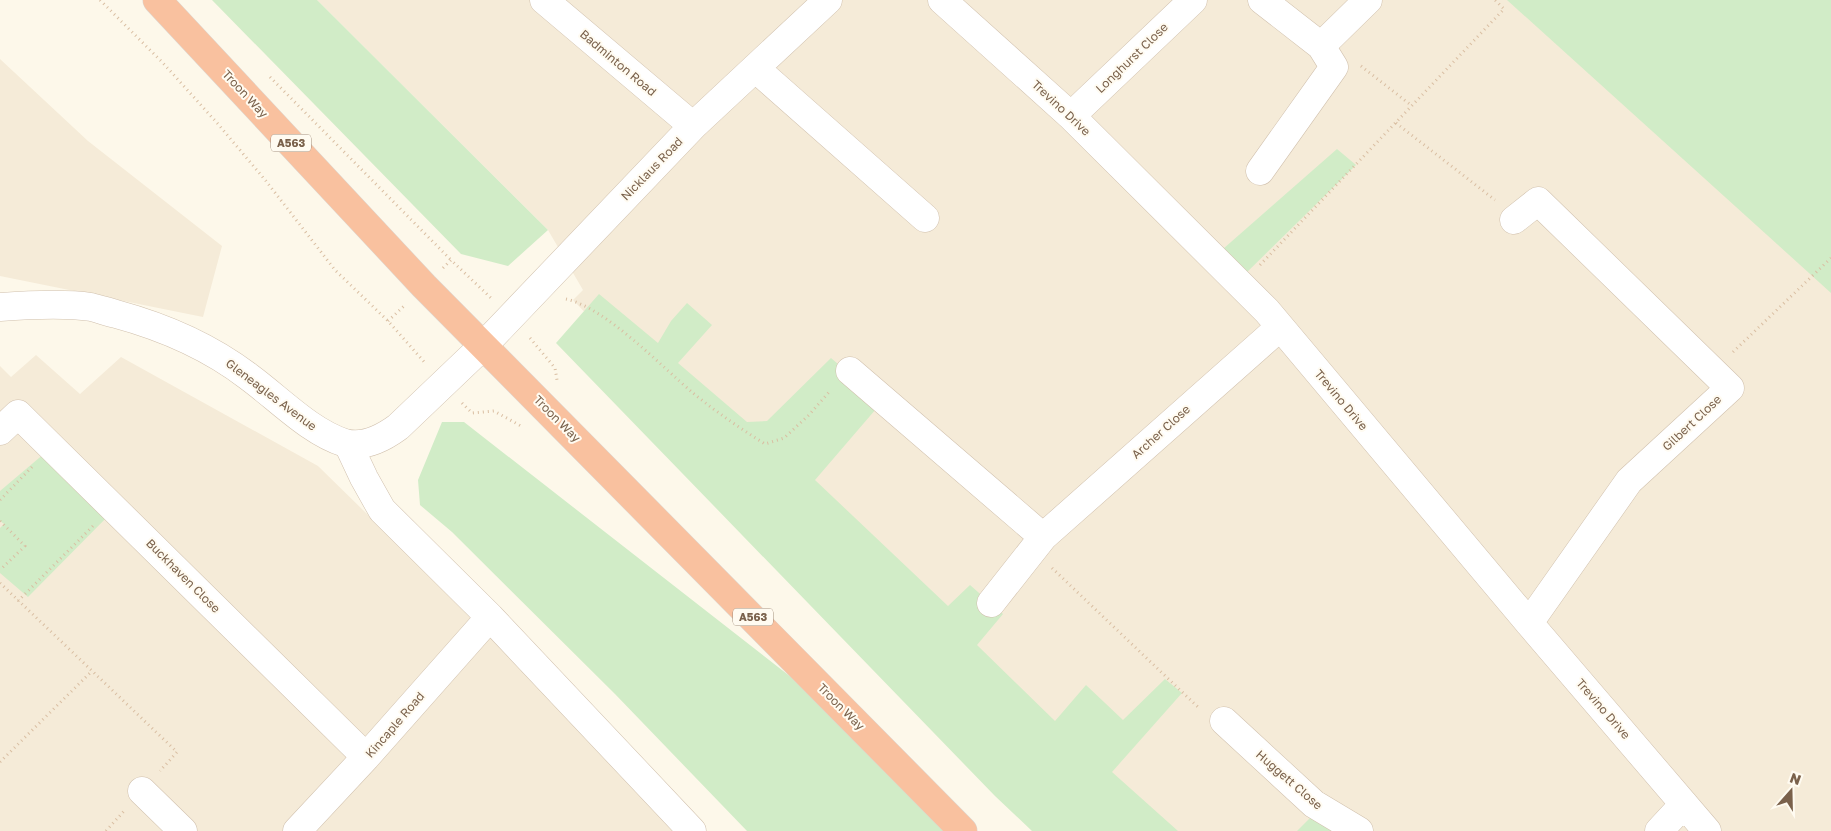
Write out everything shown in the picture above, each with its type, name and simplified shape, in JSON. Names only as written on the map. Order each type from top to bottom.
[{"type":"highway","name":"Troon Way","points":[[157,0],[424,286],[963,831]]},
{"type":"street","name":"Badminton Road","points":[[544,0],[693,126]]},
{"type":"street","name":"Nicklaus Road","points":[[484,345],[693,126],[828,0]]},
{"type":"street","name":"Trevino Drive","points":[[942,0],[1071,116],[1267,311],[1529,623],[1707,831]]},
{"type":"street","name":"Longhurst Close","points":[[1071,116],[1193,0]]},
{"type":"street","points":[[1262,0],[1327,57]]},
{"type":"street","points":[[1260,171],[1327,57],[1368,0]]},
{"type":"street","points":[[755,68],[925,218]]},
{"type":"street","name":"Gilbert Close","points":[[1514,220],[1538,201],[1730,388],[1629,481],[1529,623]]},
{"type":"street","name":"Gleneagles Avenue","points":[[0,307],[34,305],[90,307],[147,322],[202,346],[241,371],[306,423],[328,437],[348,444],[367,443],[383,438],[398,427],[484,345]]},
{"type":"street","name":"Archer Close","points":[[991,603],[1038,544],[1280,327]]},
{"type":"street","points":[[850,371],[1038,544]]},
{"type":"street","name":"Buckhaven Close","points":[[0,431],[18,414],[366,757]]},
{"type":"street","points":[[348,444],[382,510],[490,617],[679,827]]},
{"type":"street","name":"Kincaple Road","points":[[297,831],[366,757],[490,617]]},
{"type":"street","name":"Huggett Close","points":[[1224,722],[1314,804],[1359,831]]},
{"type":"street","points":[[142,791],[183,831]]},
{"type":"street","points":[[1659,831],[1684,804]]},
{"type":"path","points":[[100,0],[163,63],[218,124],[266,181],[335,270],[388,321]]},
{"type":"path","points":[[1241,285],[1504,9],[1495,0]]},
{"type":"path","points":[[1327,57],[1349,57],[1412,106]]},
{"type":"path","points":[[264,70],[451,260]]},
{"type":"path","points":[[1396,123],[1492,196],[1514,220]]},
{"type":"path","points":[[1713,372],[1749,335],[1831,259]]},
{"type":"path","points":[[536,291],[574,300],[606,319],[724,417],[765,444],[784,438],[809,415],[850,371]]},
{"type":"path","points":[[0,500],[52,447]]},
{"type":"path","points":[[18,601],[112,506]]},
{"type":"path","points":[[0,521],[25,546],[0,570]]},
{"type":"path","points":[[1038,544],[1210,720],[1224,722]]},
{"type":"path","points":[[0,583],[177,752],[106,831]]},
{"type":"path","points":[[0,762],[92,671]]},
{"type":"shaded area","points":[[317,0],[1831,0],[1831,831],[1083,831],[573,300],[583,290],[548,230]]},
{"type":"shaded area","points":[[0,59],[88,141],[222,246],[203,317],[0,276]]},
{"type":"shaded area","points":[[36,355],[80,394],[121,357],[318,466],[691,831],[0,831],[0,366],[11,377]]},
{"type":"green space","points":[[212,0],[317,0],[548,230],[508,266],[461,254]]},
{"type":"green space","points":[[1507,0],[1831,0],[1831,293],[1788,254]]},
{"type":"green space","points":[[1337,149],[1356,165],[1241,278],[1223,249]]},
{"type":"green space","points":[[599,294],[658,343],[671,321],[687,303],[712,325],[678,363],[747,422],[767,421],[831,358],[882,402],[815,480],[948,606],[970,585],[1003,614],[977,645],[1055,721],[1086,685],[1123,720],[1165,679],[1182,693],[1112,772],[1178,831],[1032,831],[995,796],[556,343]]},
{"type":"green space","points":[[442,422],[464,422],[823,702],[950,831],[747,831],[615,694],[452,532],[420,505],[418,480]]},
{"type":"green space","points":[[52,447],[115,509],[28,597],[0,573],[0,528],[4,524],[0,521],[0,491]]},
{"type":"green space","points":[[1318,810],[1357,831],[1297,831]]}]
